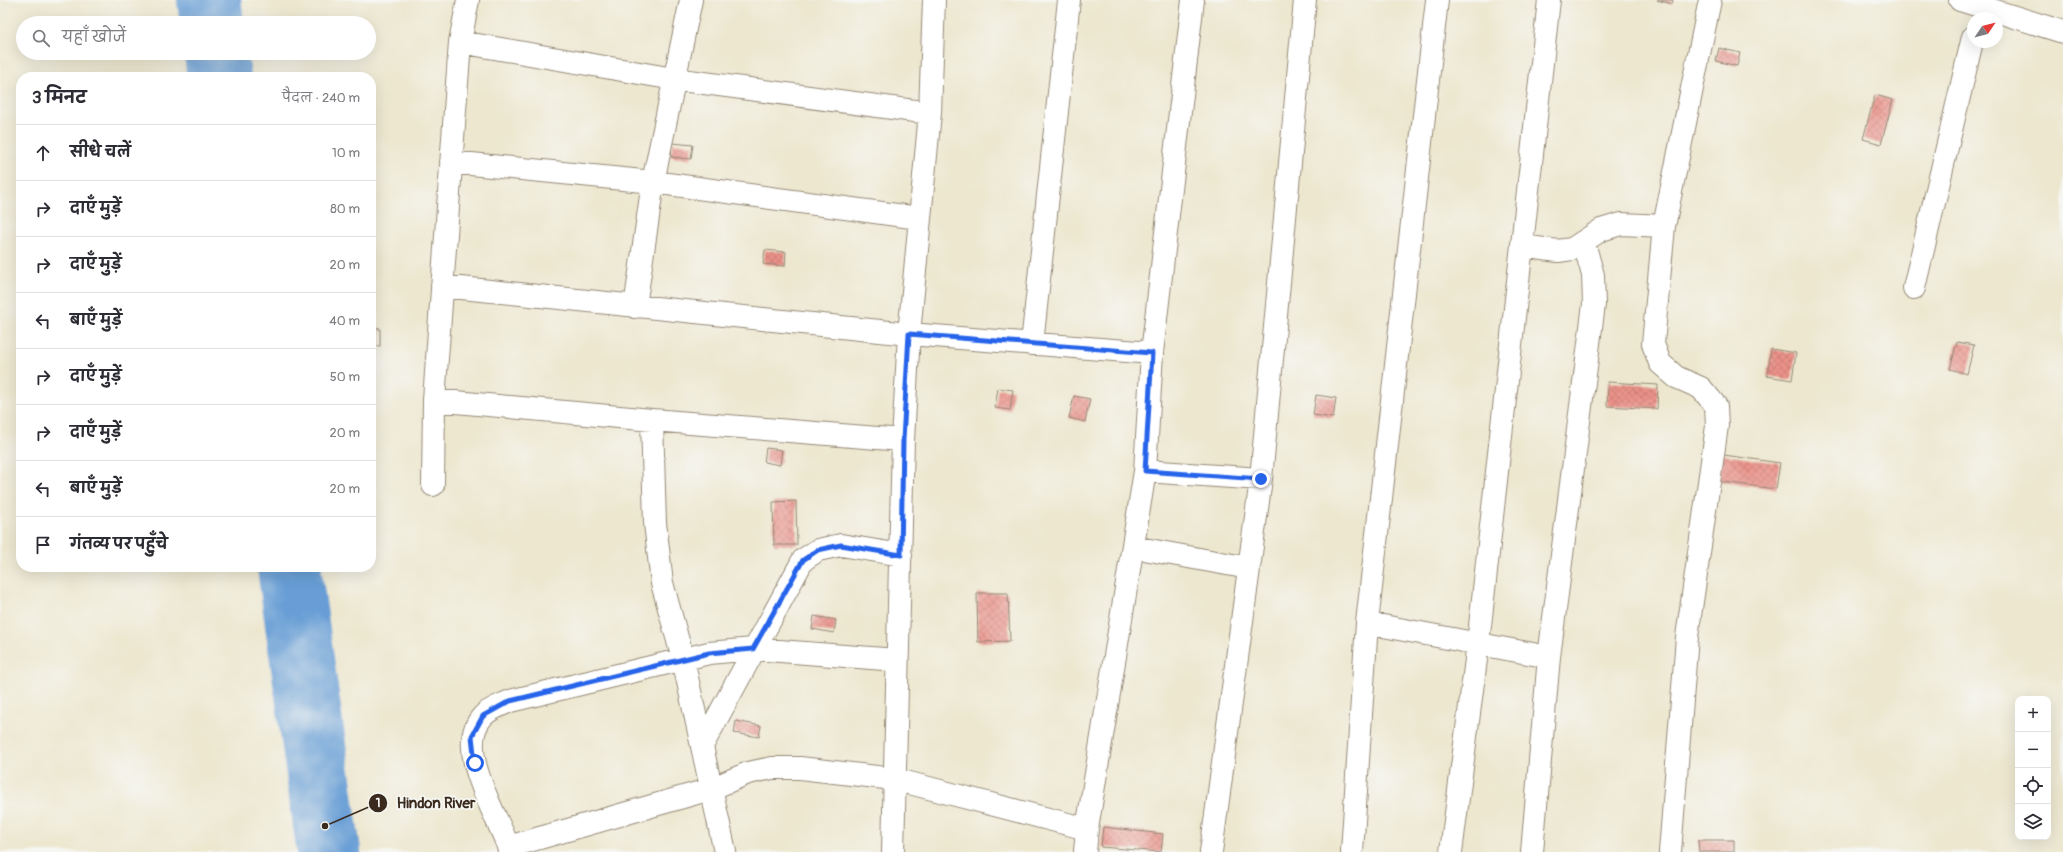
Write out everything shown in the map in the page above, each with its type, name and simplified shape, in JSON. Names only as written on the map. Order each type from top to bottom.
[{"type":"street","points":[[433,485],[434,400],[442,286],[460,42],[468,0]]},
{"type":"street","points":[[634,306],[653,182],[691,0]]},
{"type":"street","points":[[893,852],[903,440],[909,334],[930,113],[934,0]]},
{"type":"street","points":[[1032,344],[1069,0]]},
{"type":"street","points":[[1085,852],[1087,829],[1145,471],[1152,353],[1193,0]]},
{"type":"street","points":[[1211,852],[1261,479],[1305,0]]},
{"type":"street","points":[[1352,852],[1368,623],[1437,0]]},
{"type":"street","points":[[1451,852],[1478,644],[1549,0]]},
{"type":"street","points":[[1670,852],[1686,637],[1717,426],[1716,406],[1701,388],[1676,377],[1660,364],[1652,344],[1664,226],[1710,0]]},
{"type":"street","points":[[1973,8],[2063,32]]},
{"type":"street","points":[[460,42],[674,79],[930,113]]},
{"type":"street","points":[[1914,288],[1970,48]]},
{"type":"street","points":[[451,162],[653,182],[919,218]]},
{"type":"street","points":[[1522,246],[1558,251],[1572,250],[1601,230],[1621,224],[1664,226]]},
{"type":"street","points":[[1532,852],[1549,657],[1594,304],[1593,275],[1584,242]]},
{"type":"street","points":[[442,286],[909,334],[1152,353]]},
{"type":"street","points":[[434,400],[652,420],[903,440]]},
{"type":"street","points":[[652,420],[655,523],[662,583],[684,659],[725,852]]},
{"type":"street","points":[[1145,471],[1261,479]]},
{"type":"street","points":[[702,746],[753,649],[803,560],[818,550],[841,545],[901,555]]},
{"type":"street","points":[[1133,547],[1249,568]]},
{"type":"street","points":[[1368,623],[1549,657]]},
{"type":"street","points":[[897,660],[753,649],[709,653],[510,701],[483,716],[472,736],[475,763],[485,795],[509,850],[711,789],[748,773],[772,768],[800,768],[894,779],[1087,829]]},
{"type":"building","points":[[1657,0],[1673,0],[1672,4]]},
{"type":"building","points":[[1719,48],[1740,53],[1737,66],[1716,61]]},
{"type":"building","points":[[1875,95],[1893,100],[1881,144],[1863,139]]},
{"type":"building","points":[[672,143],[693,145],[691,159],[671,157]]},
{"type":"building","points":[[765,250],[786,252],[785,266],[763,264]]},
{"type":"building","points":[[376,328],[380,328],[380,346],[376,346]]},
{"type":"building","points":[[1957,342],[1974,345],[1967,374],[1950,369]]},
{"type":"building","points":[[1771,349],[1796,353],[1792,380],[1767,376]]},
{"type":"building","points":[[1608,382],[1658,385],[1657,409],[1607,406]]},
{"type":"building","points":[[998,388],[1013,390],[1010,410],[995,408]]},
{"type":"building","points":[[1316,395],[1336,398],[1333,418],[1313,415]]},
{"type":"building","points":[[1074,396],[1090,399],[1085,422],[1069,418]]},
{"type":"building","points":[[766,448],[782,450],[780,465],[764,462]]},
{"type":"building","points":[[1717,454],[1780,463],[1776,489],[1714,481]]},
{"type":"building","points":[[796,501],[797,545],[774,545],[773,502]]},
{"type":"building","points":[[977,593],[1008,593],[1010,641],[978,642]]},
{"type":"building","points":[[814,616],[836,620],[834,633],[812,629]]},
{"type":"building","points":[[736,721],[761,726],[759,737],[734,733]]},
{"type":"building","points":[[1103,827],[1163,834],[1161,852],[1101,847]]},
{"type":"building","points":[[1698,840],[1734,840],[1734,852],[1699,852]]},
{"type":"waterway","points":[[209,0],[211,16]]},
{"type":"waterway","points":[[217,60],[218,72]]},
{"type":"waterway","points":[[290,572],[329,852]]},
{"type":"place","name":"Hindon River","points":[[325,826]]},
{"type":"route","points":[[475,763],[472,736],[483,716],[510,701],[709,653],[753,649],[803,560],[818,550],[841,545],[901,555],[903,440],[909,334],[1152,353],[1145,471],[1261,479]]}]
